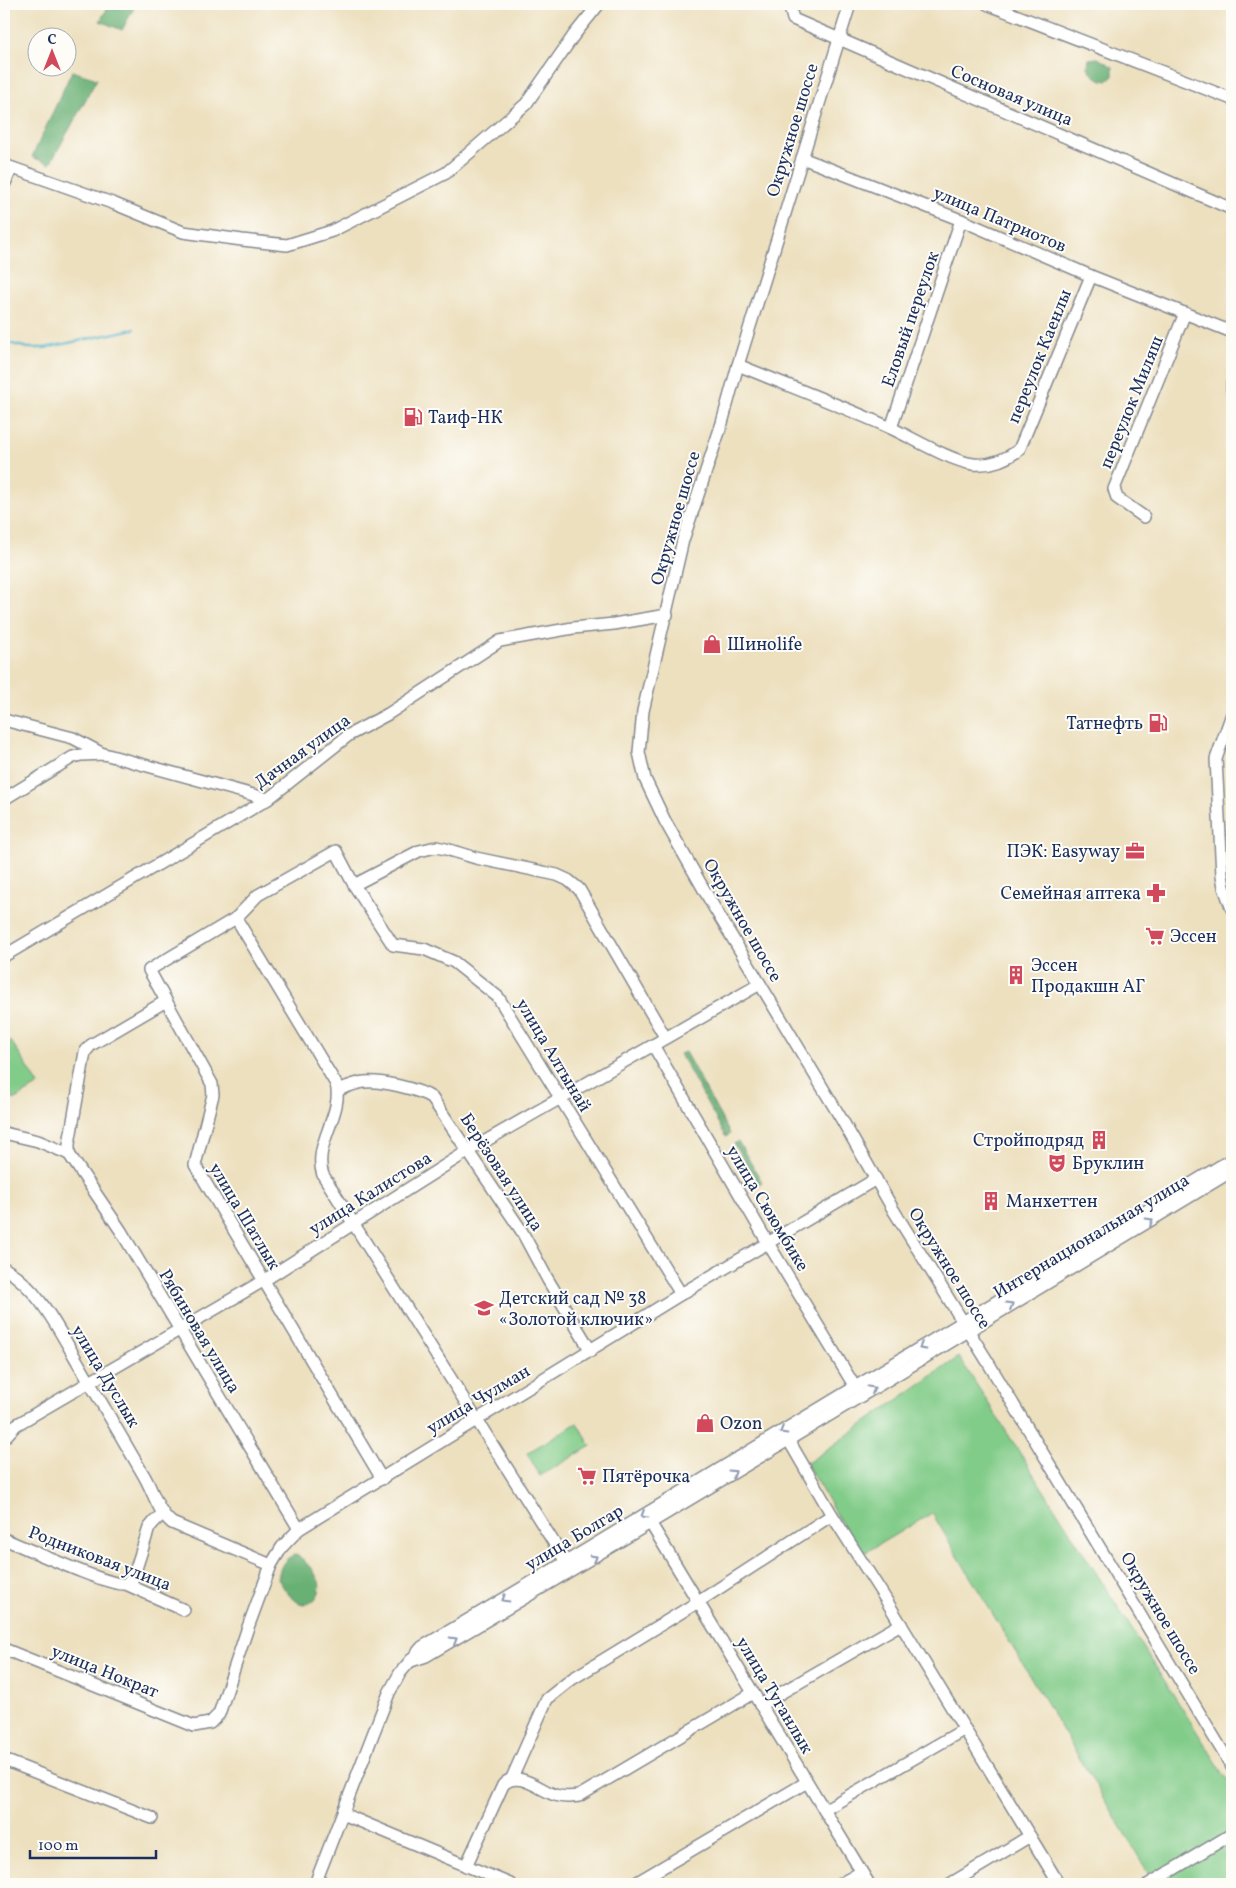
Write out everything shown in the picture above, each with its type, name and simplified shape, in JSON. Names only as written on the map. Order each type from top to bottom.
[{"type":"street","points":[[4,185],[8,167],[115,204],[183,232],[290,244],[332,231],[446,173],[526,104],[574,34],[600,4]]},
{"type":"street","name":"Сосновая улица","points":[[789,4],[793,19],[1232,209]]},
{"type":"street","name":"Окружное шоссе","points":[[850,4],[738,365],[722,424],[683,540],[643,712],[639,752],[642,768],[649,788],[665,820],[760,984],[876,1180],[1232,1767]]},
{"type":"street","points":[[987,4],[1232,99]]},
{"type":"street","name":"улица Патриотов","points":[[802,158],[961,220],[1185,315],[1232,332]]},
{"type":"street","name":"Еловый переулок","points":[[891,428],[961,220]]},
{"type":"street","name":"переулок Каенлы","points":[[891,428],[960,461],[973,464],[997,462],[1006,459],[1019,450],[1091,276]]},
{"type":"street","name":"переулок Миляш","points":[[1144,517],[1117,498],[1114,490],[1185,315]]},
{"type":"street","points":[[738,365],[891,428]]},
{"type":"street","points":[[1232,383],[1232,389]]},
{"type":"street","name":"Дачная улица","points":[[4,956],[268,799],[349,735],[388,714],[500,641],[573,628],[614,624],[667,615]]},
{"type":"street","points":[[1232,714],[1218,751],[1216,774],[1222,875],[1232,908]]},
{"type":"street","points":[[4,720],[73,738],[104,754],[268,799]]},
{"type":"street","points":[[4,799],[73,757],[104,754]]},
{"type":"street","points":[[354,885],[418,851],[436,848],[557,875],[568,880],[579,889],[665,1037]]},
{"type":"street","name":"улица Алтынай","points":[[236,918],[258,895],[336,851],[354,885],[393,945],[424,950],[454,962],[498,997],[681,1294]]},
{"type":"street","points":[[236,918],[336,1084],[338,1096],[320,1162],[323,1175],[566,1562]]},
{"type":"street","name":"улица Шатлык","points":[[236,918],[149,970],[207,1072],[213,1089],[194,1165],[382,1479]]},
{"type":"street","name":"улица Калистова","points":[[4,1438],[16,1425],[263,1281],[468,1151],[760,984]]},
{"type":"street","points":[[4,1133],[38,1141],[69,1154],[69,1144],[86,1052],[91,1045],[166,1001]]},
{"type":"street","name":"улица Сююмбике","points":[[652,1046],[855,1387]]},
{"type":"street","name":"Берёзовая улица","points":[[338,1090],[358,1083],[372,1082],[427,1095],[435,1102],[521,1230],[548,1280],[591,1351]]},
{"type":"street","name":"Рябиновая улица","points":[[69,1154],[120,1231],[299,1529]]},
{"type":"street","name":"Интернациональная улица","points":[[966,1326],[1232,1159]]},
{"type":"street","name":"Интернациональная улица","points":[[966,1326],[1232,1171]]},
{"type":"street","name":"улица Чулман","points":[[194,1726],[210,1723],[220,1714],[247,1630],[271,1565],[282,1547],[299,1529],[681,1294],[876,1180]]},
{"type":"street","name":"улица Дуслык","points":[[4,1268],[21,1280],[49,1314],[146,1479],[162,1514]]},
{"type":"street","name":"улица Болгар","points":[[315,1884],[389,1693],[400,1672],[422,1647],[855,1387],[966,1326]]},
{"type":"street","name":"улица Болгар","points":[[411,1661],[426,1656],[651,1524],[966,1326]]},
{"type":"street","points":[[4,1420],[16,1425]]},
{"type":"street","points":[[788,1439],[832,1515],[901,1624],[1059,1884]]},
{"type":"street","points":[[126,1584],[133,1578],[149,1528],[162,1514],[172,1523],[271,1565]]},
{"type":"street","points":[[466,1866],[503,1785],[512,1778],[547,1699],[572,1679],[698,1602],[832,1515]]},
{"type":"street","name":"улица Туганлык","points":[[651,1524],[869,1884]]},
{"type":"street","name":"Родниковая улица","points":[[4,1538],[102,1579],[121,1585],[126,1584],[184,1610]]},
{"type":"street","points":[[760,1705],[901,1624]]},
{"type":"street","name":"улица Нократ","points":[[4,1649],[194,1726]]},
{"type":"street","points":[[512,1778],[517,1778],[556,1795],[579,1796],[753,1693]]},
{"type":"street","points":[[824,1810],[965,1729]]},
{"type":"street","points":[[4,1760],[152,1818]]},
{"type":"street","points":[[634,1884],[807,1782]]},
{"type":"street","points":[[343,1814],[510,1884]]},
{"type":"street","points":[[1149,1884],[1232,1834]]},
{"type":"street","points":[[950,1884],[1030,1836]]},
{"type":"street","points":[[840,1884],[861,1872]]},
{"type":"green space","points":[[110,4],[136,4],[122,30],[100,21]]},
{"type":"green space","points":[[1098,58],[1113,67],[1113,76],[1107,81],[1096,77],[1088,67],[1089,59]]},
{"type":"green space","points":[[78,73],[97,79],[50,164],[32,157],[69,78],[78,78]]},
{"type":"green space","points":[[11,1041],[39,1085],[14,1100],[4,1084],[4,1046]]},
{"type":"green space","points":[[685,1052],[730,1134],[726,1137],[680,1054]]},
{"type":"green space","points":[[738,1141],[762,1182],[759,1184],[734,1144]]},
{"type":"green space","points":[[959,1357],[1232,1787],[1232,1884],[1155,1884],[932,1513],[861,1555],[806,1464]]},
{"type":"green space","points":[[577,1423],[591,1446],[540,1476],[527,1453]]},
{"type":"green space","points":[[297,1554],[312,1570],[320,1586],[316,1598],[304,1604],[293,1599],[278,1579],[283,1563]]},
{"type":"waterway","points":[[4,342],[28,348],[45,348],[134,329]]},
{"type":"place","name":"Таиф-НК","points":[[413,417]]},
{"type":"place","name":"Шиноlife","points":[[712,644]]},
{"type":"place","name":"Татнефть","points":[[1158,723]]},
{"type":"place","name":"ПЭК: Easyway","points":[[1135,851]]},
{"type":"place","name":"Семейная аптека","points":[[1156,893]]},
{"type":"place","name":"Эссен","points":[[1155,936]]},
{"type":"place","name":"Эссен Продакшн АГ","points":[[1016,975]]},
{"type":"place","name":"Стройподряд","points":[[1099,1140]]},
{"type":"place","name":"Бруклин","points":[[1057,1163]]},
{"type":"place","name":"Манхеттен","points":[[991,1201]]},
{"type":"place","name":"Детский сад № 38 «Золотой ключик»","points":[[484,1308]]},
{"type":"place","name":"Ozon","points":[[705,1423]]},
{"type":"place","name":"Пятёрочка","points":[[587,1476]]}]
